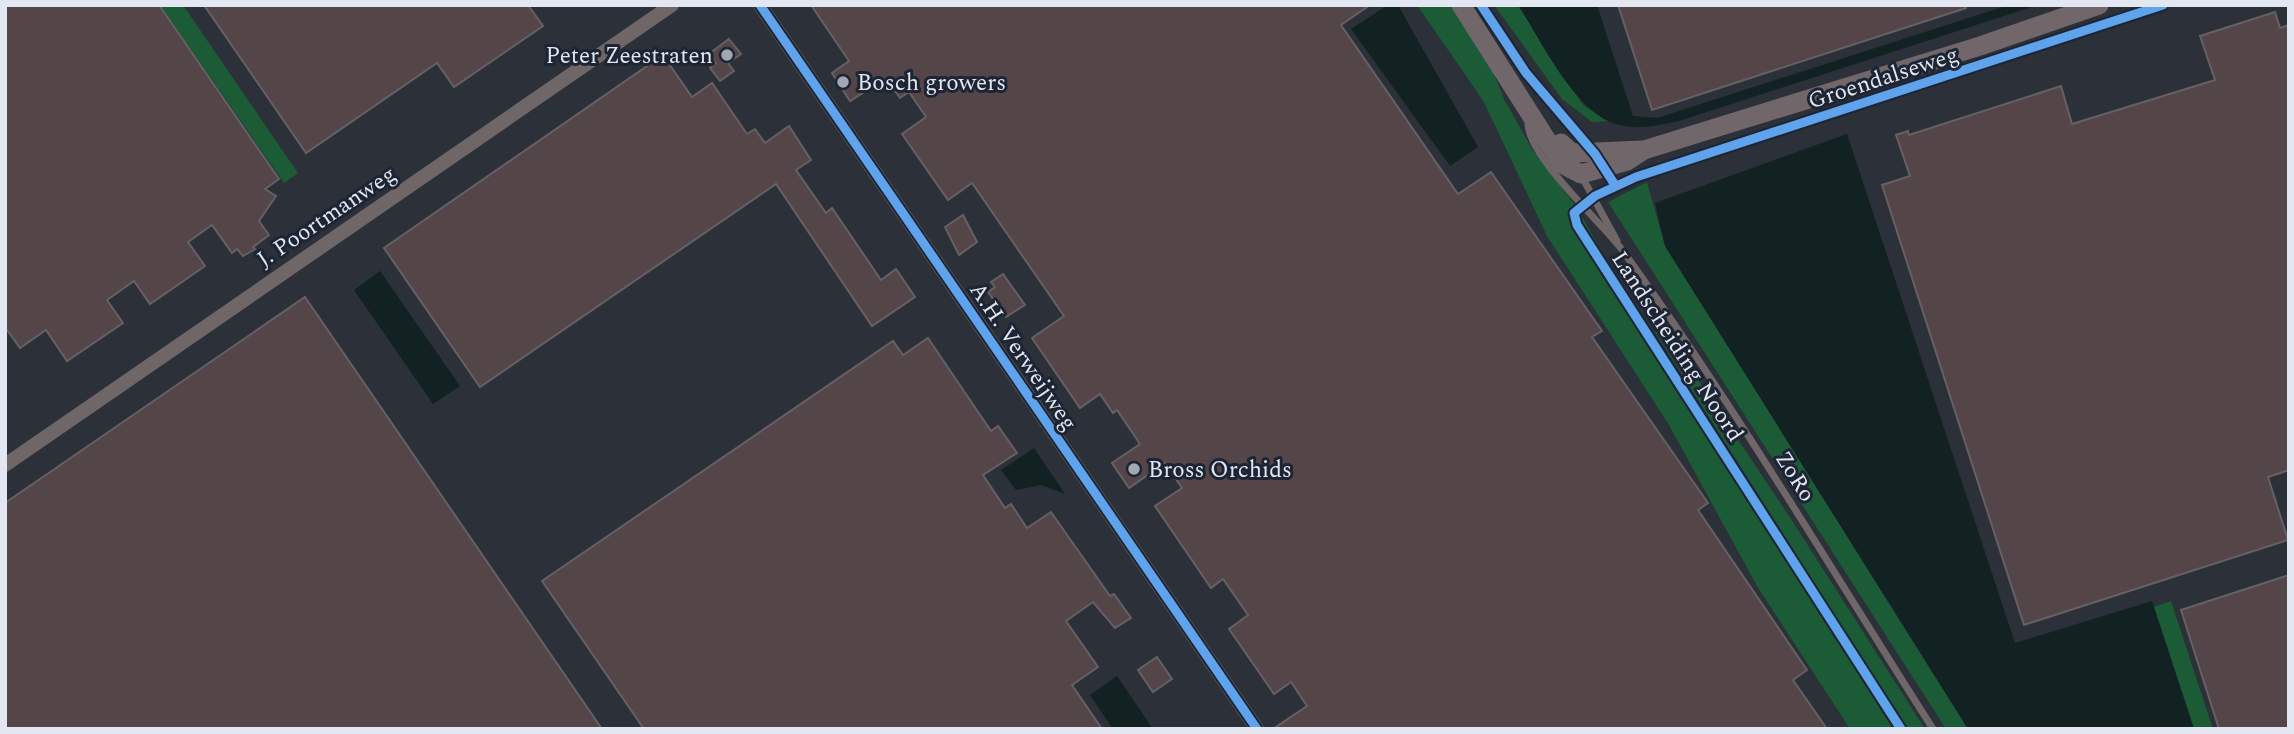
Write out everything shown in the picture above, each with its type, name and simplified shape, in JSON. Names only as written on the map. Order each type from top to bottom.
[{"type":"street","name":"J. Poortmanweg","points":[[5,465],[672,5]]},
{"type":"street","name":"A.H. Verweijweg","points":[[760,5],[1257,729]]},
{"type":"street","points":[[1461,5],[1562,164],[1581,174]]},
{"type":"street","name":"Groendalseweg","points":[[1561,143],[1573,153],[1644,150],[1980,46],[2099,5]]},
{"type":"street","points":[[1529,110],[1545,119],[1581,174]]},
{"type":"street","name":"Groendalseweg","points":[[1581,174],[1627,161],[1644,150]]},
{"type":"lane","name":"ZoRo","points":[[1529,110],[1527,132],[1539,152],[1621,248],[1688,345],[1933,729]]},
{"type":"lane","name":"ZoRo","points":[[1581,174],[1621,248]]},
{"type":"green space","points":[[160,5],[183,5],[298,173],[284,183]]},
{"type":"green space","points":[[1417,5],[1450,5],[1492,69],[1505,101],[1532,149],[1576,206],[1691,410],[1893,729],[1850,729],[1757,586],[1669,425],[1547,236],[1484,102]]},
{"type":"green space","points":[[1494,5],[1518,5],[1583,105],[1608,121],[1592,122],[1562,99]]},
{"type":"green space","points":[[1647,182],[1665,246],[1968,729],[1946,729],[1608,202]]},
{"type":"green space","points":[[1663,327],[1793,522],[1925,729],[1907,729],[1655,332]]},
{"type":"green space","points":[[2171,601],[2213,729],[2194,729],[2154,607]]},
{"type":"shaded area","points":[[1388,5],[1398,5],[1478,147],[1450,166],[1351,29]]},
{"type":"shaded area","points":[[1518,5],[1597,5],[1633,116],[1657,118],[2009,5],[2038,5],[1679,121],[1635,127],[1604,119],[1589,108],[1562,75]]},
{"type":"shaded area","points":[[1847,134],[2015,643],[2152,601],[2194,729],[1968,729],[1665,246],[1655,203]]},
{"type":"shaded area","points":[[380,271],[460,386],[433,404],[354,290]]},
{"type":"shaded area","points":[[1034,448],[1065,494],[1041,485],[1016,490],[1001,470]]},
{"type":"shaded area","points":[[1117,676],[1153,729],[1113,729],[1090,695]]},
{"type":"building","points":[[5,5],[159,5],[279,179],[265,189],[276,196],[259,221],[269,235],[253,247],[255,249],[243,256],[237,249],[232,253],[212,225],[188,242],[205,266],[150,304],[134,281],[107,300],[123,323],[67,361],[46,330],[20,348],[5,327]]},
{"type":"building","points":[[204,5],[528,5],[543,26],[454,87],[437,63],[306,153]]},
{"type":"building","points":[[811,5],[1370,5],[1341,25],[1458,194],[1491,172],[1602,331],[1592,337],[1708,503],[1698,510],[1807,670],[1793,680],[1827,729],[1273,729],[1307,706],[1291,682],[1274,694],[1229,629],[1248,615],[1223,579],[1211,588],[1155,506],[1182,488],[1165,463],[1129,488],[1112,463],[1140,444],[1117,410],[1113,413],[1100,394],[1080,408],[1032,338],[1064,316],[972,183],[948,200],[902,134],[926,117],[909,92],[900,98],[886,78],[850,101],[832,73],[849,61]]},
{"type":"building","points":[[1618,5],[1965,5],[1966,8],[1652,110]]},
{"type":"building","points":[[2275,12],[2280,28],[2289,25],[2289,470],[2268,477],[2288,540],[2024,625],[1882,185],[1910,176],[1896,135],[1908,131],[1909,135],[2061,86],[2072,124],[2215,80],[2200,36]]},
{"type":"building","points":[[729,39],[741,54],[728,63],[734,71],[720,81],[710,68],[716,63],[709,54]]},
{"type":"building","points":[[663,55],[692,97],[712,83],[747,134],[755,129],[765,143],[789,126],[811,160],[796,170],[826,213],[832,208],[881,280],[896,269],[915,297],[872,326],[776,184],[480,387],[384,248]]},
{"type":"building","points":[[963,215],[977,242],[959,255],[945,227]]},
{"type":"building","points":[[1003,274],[1025,305],[1006,317],[988,292],[995,287],[991,282]]},
{"type":"building","points":[[305,297],[602,729],[5,729],[5,503]]},
{"type":"building","points":[[928,338],[991,431],[998,426],[1017,453],[983,475],[1005,508],[1011,504],[1027,528],[1051,512],[1110,596],[1114,594],[1131,618],[1115,628],[1093,602],[1066,621],[1098,667],[1072,685],[1102,729],[644,729],[542,581],[893,341],[903,355]]},
{"type":"building","points":[[2289,575],[2289,729],[2219,729],[2181,610]]},
{"type":"building","points":[[1157,657],[1172,679],[1153,692],[1138,670]]},
{"type":"cycle path","points":[[760,5],[1257,729]]},
{"type":"cycle path","points":[[1481,5],[1526,73],[1595,154],[1615,185]]},
{"type":"cycle path","name":"Landscheiding Noord","points":[[1901,729],[1577,225],[1574,213],[1595,196],[1636,177],[2163,5]]},
{"type":"place","name":"Peter Zeestraten","points":[[727,55]]},
{"type":"place","name":"Bosch growers","points":[[843,82]]},
{"type":"place","name":"Bross Orchids","points":[[1134,469]]}]
